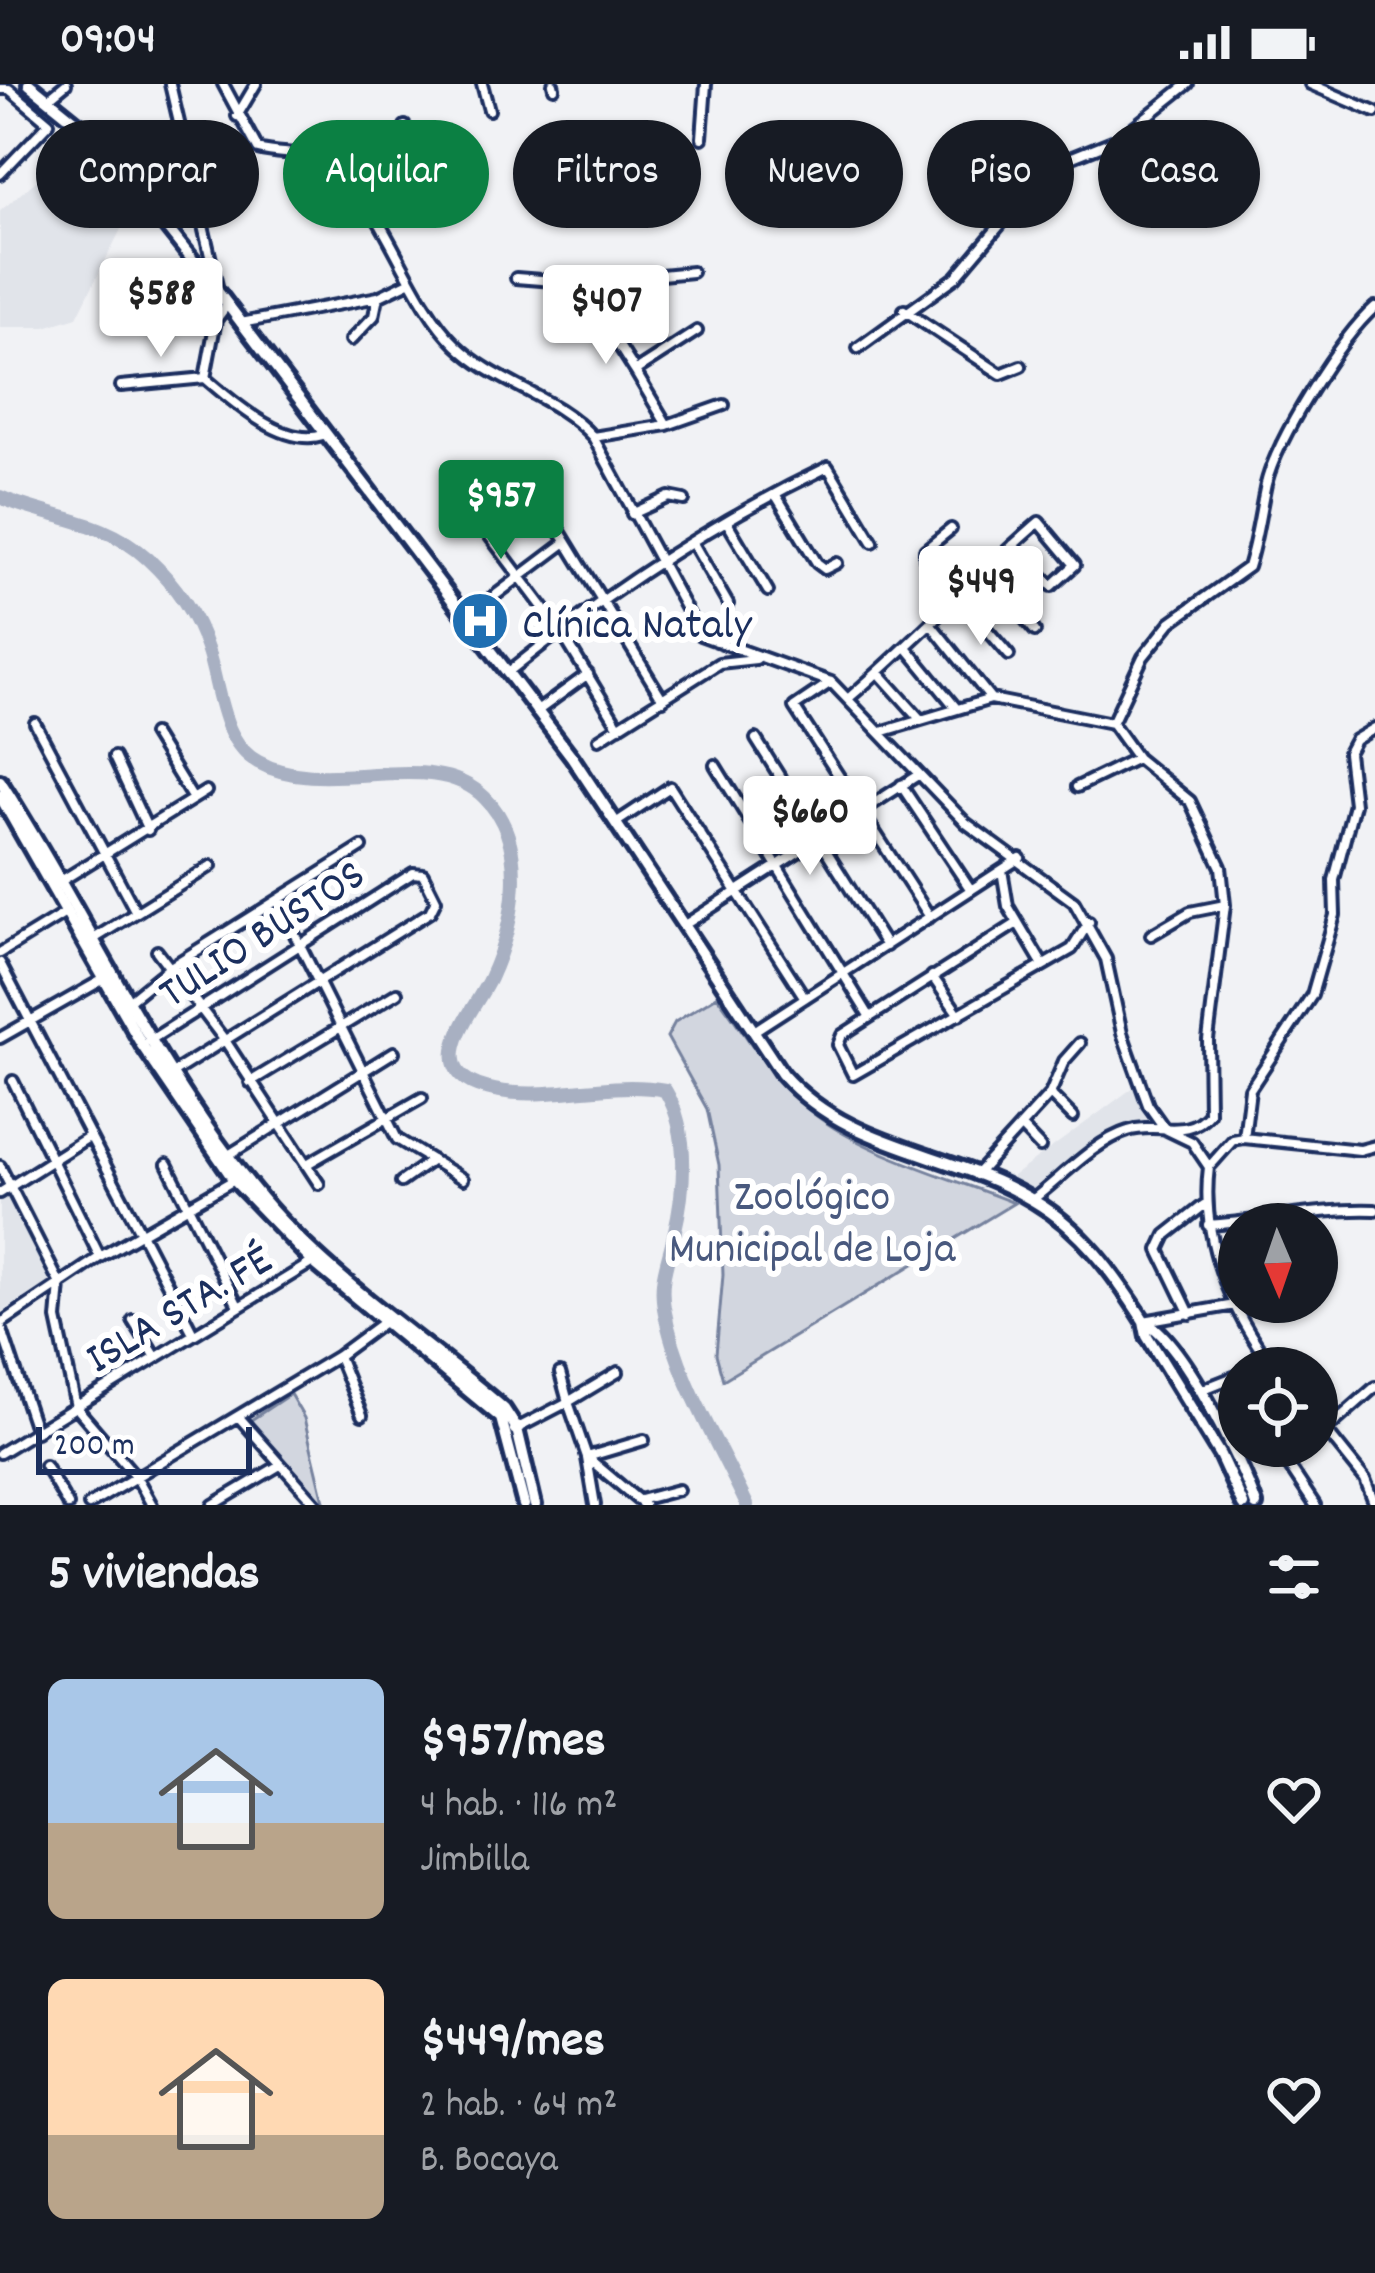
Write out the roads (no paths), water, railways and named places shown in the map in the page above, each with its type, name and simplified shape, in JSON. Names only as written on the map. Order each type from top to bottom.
[{"type":"main road","points":[[40,91],[96,138],[536,712],[617,822],[782,1074],[820,1111],[877,1140],[1032,1200],[1087,1240],[1144,1321],[1147,1336],[1218,1453]]},
{"type":"main road","points":[[0,782],[68,911],[90,941],[105,978],[125,1003]]},
{"type":"main road","points":[[0,796],[61,881],[146,1043],[225,1157]]},
{"type":"main road","points":[[146,1043],[173,1072],[238,1178],[384,1322],[465,1384],[513,1431]]},
{"type":"main road","points":[[316,1259],[504,1409],[535,1505]]},
{"type":"main road","points":[[1144,1321],[1161,1329],[1218,1420]]},
{"type":"main road","points":[[1225,1467],[1243,1505]]},
{"type":"main road","points":[[1243,1467],[1256,1505]]},
{"type":"main road","points":[[524,1505],[525,1485]]},
{"type":"street","points":[[30,105],[40,91],[66,84]]},
{"type":"street","points":[[170,84],[218,292]]},
{"type":"street","points":[[224,84],[258,149],[283,156]]},
{"type":"street","points":[[237,116],[256,84]]},
{"type":"street","points":[[482,84],[488,110]]},
{"type":"street","points":[[702,138],[706,84]]},
{"type":"street","points":[[858,348],[904,310],[956,277],[1050,166],[1120,138],[1188,84]]},
{"type":"street","points":[[1310,84],[1375,112]]},
{"type":"street","points":[[1337,99],[1345,84]]},
{"type":"street","points":[[0,89],[9,89],[47,118],[48,128],[0,174]]},
{"type":"street","points":[[380,228],[407,283],[454,343],[485,371],[574,416],[593,437],[700,635],[831,682],[966,823],[1060,888],[1088,922],[1106,959],[1139,1087],[1165,1129],[1192,1142],[1209,1167]]},
{"type":"street","points":[[516,278],[579,283],[692,272]]},
{"type":"street","points":[[241,323],[378,297],[407,283]]},
{"type":"street","points":[[579,283],[667,425]]},
{"type":"street","points":[[351,340],[374,316],[378,297]]},
{"type":"street","points":[[206,378],[216,320],[227,304]]},
{"type":"street","points":[[1112,723],[1143,657],[1171,622],[1248,567],[1269,475],[1328,363],[1350,329],[1375,307]]},
{"type":"street","points":[[904,310],[1000,374],[1021,367]]},
{"type":"street","points":[[635,371],[697,331]]},
{"type":"street","points":[[121,386],[206,378],[236,404],[288,433],[323,435]]},
{"type":"street","points":[[593,437],[667,425],[724,405]]},
{"type":"street","points":[[506,674],[560,630],[661,564],[832,469],[873,542]]},
{"type":"street","points":[[632,514],[669,497],[684,500]]},
{"type":"street","points":[[777,497],[817,563],[826,569],[837,563]]},
{"type":"street","points":[[545,507],[663,700]]},
{"type":"street","points":[[850,697],[1013,544],[1042,523],[1075,563],[1052,586],[1013,544]]},
{"type":"street","points":[[728,524],[768,591]]},
{"type":"street","points":[[950,529],[924,555],[1009,655]]},
{"type":"street","points":[[488,534],[560,630],[619,727]]},
{"type":"street","points":[[464,619],[566,542]]},
{"type":"street","points":[[694,544],[728,604]]},
{"type":"street","points":[[986,574],[1035,631]]},
{"type":"street","points":[[930,623],[992,699]]},
{"type":"street","points":[[906,647],[957,709]]},
{"type":"street","points":[[599,739],[719,663],[764,659]]},
{"type":"street","points":[[878,673],[921,720]]},
{"type":"street","points":[[536,712],[588,674]]},
{"type":"street","points":[[831,682],[794,707],[930,917]]},
{"type":"street","points":[[880,732],[992,699],[1112,723],[1137,758],[1190,801],[1221,867],[1225,905],[1208,1040],[1209,1113],[1195,1127],[1121,1132],[1032,1200]]},
{"type":"street","points":[[35,723],[136,912]]},
{"type":"street","points":[[1244,1138],[1250,1089],[1307,1005],[1320,970],[1354,804],[1348,753],[1355,740],[1375,728]]},
{"type":"street","points":[[153,734],[193,799]]},
{"type":"street","points":[[756,740],[886,946]]},
{"type":"street","points":[[115,757],[148,830]]},
{"type":"street","points":[[1077,787],[1137,758]]},
{"type":"street","points":[[715,765],[868,1014]]},
{"type":"street","points":[[686,924],[918,775]]},
{"type":"street","points":[[901,785],[971,890]]},
{"type":"street","points":[[617,822],[670,787],[805,998]]},
{"type":"street","points":[[61,881],[206,791]]},
{"type":"street","points":[[125,1003],[170,968],[362,848]]},
{"type":"street","points":[[752,1032],[1020,858]]},
{"type":"street","points":[[90,941],[211,866]]},
{"type":"street","points":[[1002,870],[1016,924],[1043,965]]},
{"type":"street","name":"TULIO BUSTOS","points":[[146,1043],[413,873],[429,882],[436,906],[320,981]]},
{"type":"street","points":[[278,901],[397,1139],[463,1179]]},
{"type":"street","points":[[1150,935],[1190,912],[1225,905]]},
{"type":"street","points":[[0,953],[68,911]]},
{"type":"street","points":[[1016,924],[868,1014],[839,1040],[855,1076],[1072,949],[1088,922]]},
{"type":"street","points":[[157,952],[226,1042],[319,1184]]},
{"type":"street","points":[[0,963],[33,1018],[193,1333]]},
{"type":"street","points":[[932,976],[959,1015]]},
{"type":"street","points":[[0,1038],[105,978]]},
{"type":"street","points":[[173,1072],[320,981]]},
{"type":"street","points":[[250,1082],[397,993]]},
{"type":"street","points":[[975,1176],[1050,1094],[1064,1060],[1080,1043]]},
{"type":"street","points":[[225,1157],[394,1052]]},
{"type":"street","points":[[13,1081],[100,1258]]},
{"type":"street","points":[[1050,1094],[1073,1117]]},
{"type":"street","points":[[307,1164],[422,1098]]},
{"type":"street","points":[[1022,1127],[1040,1147]]},
{"type":"street","points":[[4,1190],[90,1136]]},
{"type":"street","points":[[1218,1255],[1204,1205],[1209,1167],[1233,1140],[1360,1150],[1375,1146]]},
{"type":"street","points":[[401,1182],[431,1160]]},
{"type":"street","points":[[167,1164],[238,1306]]},
{"type":"street","points":[[0,1166],[4,1190],[60,1284],[57,1319],[76,1407],[136,1478],[152,1505]]},
{"type":"street","points":[[36,1432],[0,1324],[100,1258],[238,1178]]},
{"type":"street","points":[[1190,1314],[1159,1250],[1166,1234],[1204,1205]]},
{"type":"street","points":[[1208,1225],[1289,1220],[1315,1210],[1375,1210]]},
{"type":"street","name":"ISLA STA. FÉ","points":[[0,1454],[154,1354],[316,1259]]},
{"type":"street","points":[[1144,1321],[1218,1308]]},
{"type":"street","points":[[133,1320],[154,1354]]},
{"type":"street","points":[[88,1505],[338,1356],[384,1322]]},
{"type":"street","points":[[338,1356],[362,1415]]},
{"type":"street","points":[[513,1431],[618,1372]]},
{"type":"street","points":[[560,1373],[587,1457],[595,1505]]},
{"type":"street","points":[[1199,1391],[1218,1383]]},
{"type":"street","points":[[1338,1420],[1375,1388]]},
{"type":"street","points":[[238,1416],[317,1505]]},
{"type":"street","points":[[587,1457],[644,1440]]},
{"type":"street","points":[[1338,1443],[1370,1479],[1375,1505]]},
{"type":"street","points":[[587,1457],[641,1503],[678,1490]]},
{"type":"street","points":[[213,1505],[280,1465]]},
{"type":"street","points":[[45,1466],[68,1505]]},
{"type":"street","points":[[1290,1467],[1315,1505]]},
{"type":"waterway","points":[[0,497],[113,535],[158,569],[197,624],[236,741],[258,762],[315,776],[437,775],[463,783],[485,798],[509,838],[514,886],[499,957],[457,1038],[456,1068],[466,1079],[508,1092],[665,1090],[682,1142],[683,1179],[663,1279],[664,1308],[688,1384],[747,1505]]},
{"type":"place","name":"Clínica Nataly","points":[[480,621]]},
{"type":"park label","name":"Zoológico Municipal de Loja","points":[[812,1219]]}]
